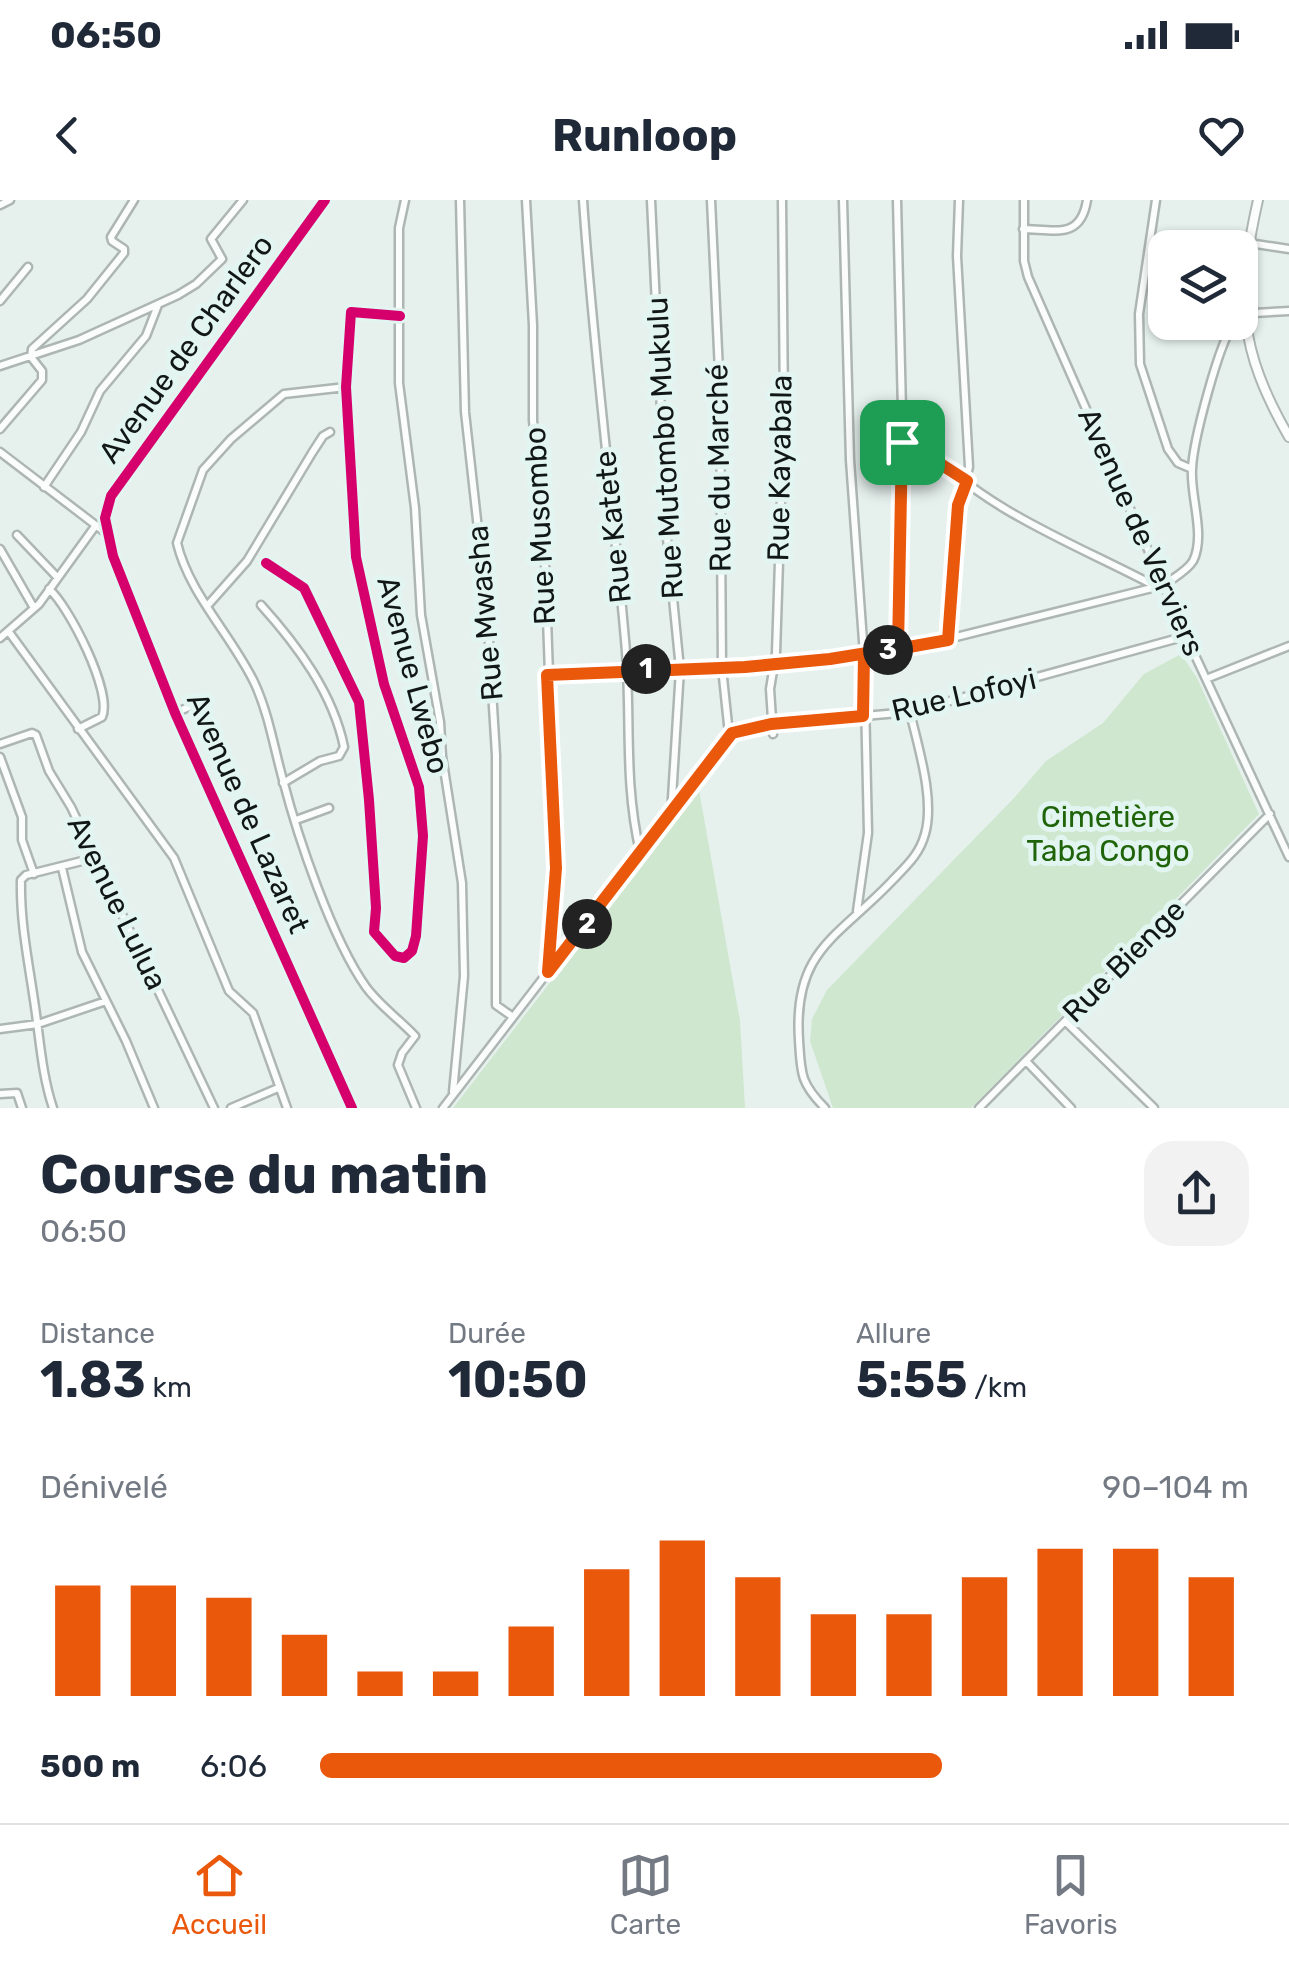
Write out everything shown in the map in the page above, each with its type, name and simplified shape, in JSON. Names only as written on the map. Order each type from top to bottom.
[{"type":"main road","points":[[1251,230],[1258,200]]},
{"type":"main road","points":[[1247,340],[1289,437]]},
{"type":"street","points":[[0,205],[10,200]]},
{"type":"street","points":[[0,429],[42,380],[42,371],[31,357],[32,350],[87,300],[121,258],[124,249],[111,237],[134,200]]},
{"type":"street","points":[[0,366],[79,340],[190,288],[222,257],[212,238],[243,200]]},
{"type":"street","name":"Avenue de Charlero","points":[[107,534],[105,512],[111,496],[325,200]]},
{"type":"street","points":[[405,200],[399,220],[399,383],[414,508],[421,615],[462,883],[464,976],[453,1096]]},
{"type":"street","name":"Rue Mwasha","points":[[460,200],[465,412],[487,610],[496,755],[496,1005],[514,1018]]},
{"type":"street","name":"Rue Musombo","points":[[526,200],[556,868],[548,972]]},
{"type":"street","name":"Rue Katete","points":[[582,200],[628,670],[626,739],[631,809],[640,854]]},
{"type":"street","name":"Rue Mutombo Mukulu","points":[[651,200],[668,538],[680,669],[671,815]]},
{"type":"street","name":"Rue du Marché","points":[[711,200],[720,392],[722,668],[729,736]]},
{"type":"street","name":"Rue Kayabala","points":[[773,734],[772,664],[776,653],[784,409],[782,200]]},
{"type":"street","points":[[843,200],[850,460],[864,655],[868,834],[856,911]]},
{"type":"street","points":[[897,200],[902,442],[898,648]]},
{"type":"street","points":[[948,640],[958,505],[967,481],[969,456],[957,256],[958,200]]},
{"type":"street","name":"Avenue de Verviers","points":[[1024,200],[1024,262],[1028,277],[1141,528],[1160,586],[1286,841],[1289,856]]},
{"type":"street","points":[[1023,230],[1078,225],[1083,221],[1088,200]]},
{"type":"street","points":[[1156,200],[1138,322],[1140,364],[1168,449],[1178,463],[1192,469]]},
{"type":"street","points":[[1258,244],[1289,248]]},
{"type":"street","points":[[0,301],[28,267]]},
{"type":"street","points":[[44,487],[81,432],[100,391],[146,336],[158,304]]},
{"type":"street","name":"Avenue Lwebo","points":[[266,563],[304,588],[359,702],[370,800],[375,937],[399,959],[410,955],[416,936],[423,836],[420,800],[410,756],[384,684],[357,564],[346,386],[350,315],[355,310],[400,316]]},
{"type":"street","points":[[1258,316],[1289,311]]},
{"type":"street","points":[[547,675],[722,668],[864,655],[948,640],[1160,586],[1186,570],[1194,557],[1197,540],[1192,469],[1225,340]]},
{"type":"street","points":[[346,386],[280,396],[231,439],[203,470],[177,543],[254,682],[272,730],[283,783],[296,820],[328,909],[357,972],[390,1014],[415,1036],[398,1065],[416,1108]]},
{"type":"street","points":[[208,605],[248,560],[317,444],[330,432]]},
{"type":"street","points":[[902,442],[924,444],[939,463],[1010,514],[1160,586]]},
{"type":"street","points":[[0,452],[107,534]]},
{"type":"street","points":[[0,638],[34,608],[96,525]]},
{"type":"street","name":"Avenue de Lazaret","points":[[107,534],[175,713],[352,1108]]},
{"type":"street","points":[[17,536],[58,577]]},
{"type":"street","points":[[0,549],[34,608]]},
{"type":"street","points":[[49,589],[62,604],[95,668],[105,709],[102,717],[78,728]]},
{"type":"street","points":[[261,604],[319,684],[334,712],[344,747],[339,756],[320,760],[283,783]]},
{"type":"street","points":[[10,632],[174,858],[226,984],[254,1012],[286,1108]]},
{"type":"street","name":"Rue Lofoyi","points":[[729,736],[742,729],[771,724],[910,712],[1186,636]]},
{"type":"street","points":[[1206,679],[1289,646]]},
{"type":"street","points":[[175,713],[207,699]]},
{"type":"street","points":[[825,1108],[806,1089],[801,1075],[796,1024],[800,999],[814,956],[856,911],[905,870],[926,830],[925,779],[910,712]]},
{"type":"street","name":"Avenue Lulua","points":[[0,744],[36,734],[50,771],[71,807],[214,1108]]},
{"type":"street","points":[[444,1108],[729,736]]},
{"type":"street","points":[[0,757],[22,817],[22,840],[34,874]]},
{"type":"street","points":[[296,820],[329,808]]},
{"type":"street","name":"Rue Bienge","points":[[984,1106],[1270,814]]},
{"type":"street","points":[[54,1108],[44,1080],[26,966],[21,880],[94,858]]},
{"type":"street","points":[[62,868],[82,952],[137,1066],[152,1107]]},
{"type":"street","points":[[0,1030],[38,1024],[106,1001]]},
{"type":"street","points":[[1065,1021],[1154,1108]]},
{"type":"street","points":[[1026,1061],[1070,1108]]},
{"type":"street","points":[[231,1108],[278,1088]]},
{"type":"street","points":[[0,1094],[17,1092],[22,1108]]},
{"type":"green space","name":"Cimetière Taba Congo","points":[[1181,654],[1197,678],[1259,814],[971,1108],[833,1108],[810,1041],[812,1019],[827,990],[1046,761],[1103,723],[1144,674]]},
{"type":"green space","points":[[699,790],[740,1021],[745,1108],[453,1108]]},
{"type":"cycle path","points":[[325,200],[111,496],[105,518],[113,556],[175,713],[352,1108]]},
{"type":"cycle path","points":[[266,563],[304,588],[359,702],[369,800],[374,932],[395,956],[404,958],[412,951],[416,936],[423,836],[419,787],[384,684],[356,557],[346,387],[351,312],[400,316]]},
{"type":"route","points":[[902,442],[924,444],[939,463],[967,481],[958,505],[948,640],[864,655],[863,716],[771,724],[732,733],[548,972],[556,868],[547,675],[745,667],[898,648],[902,442]]}]
